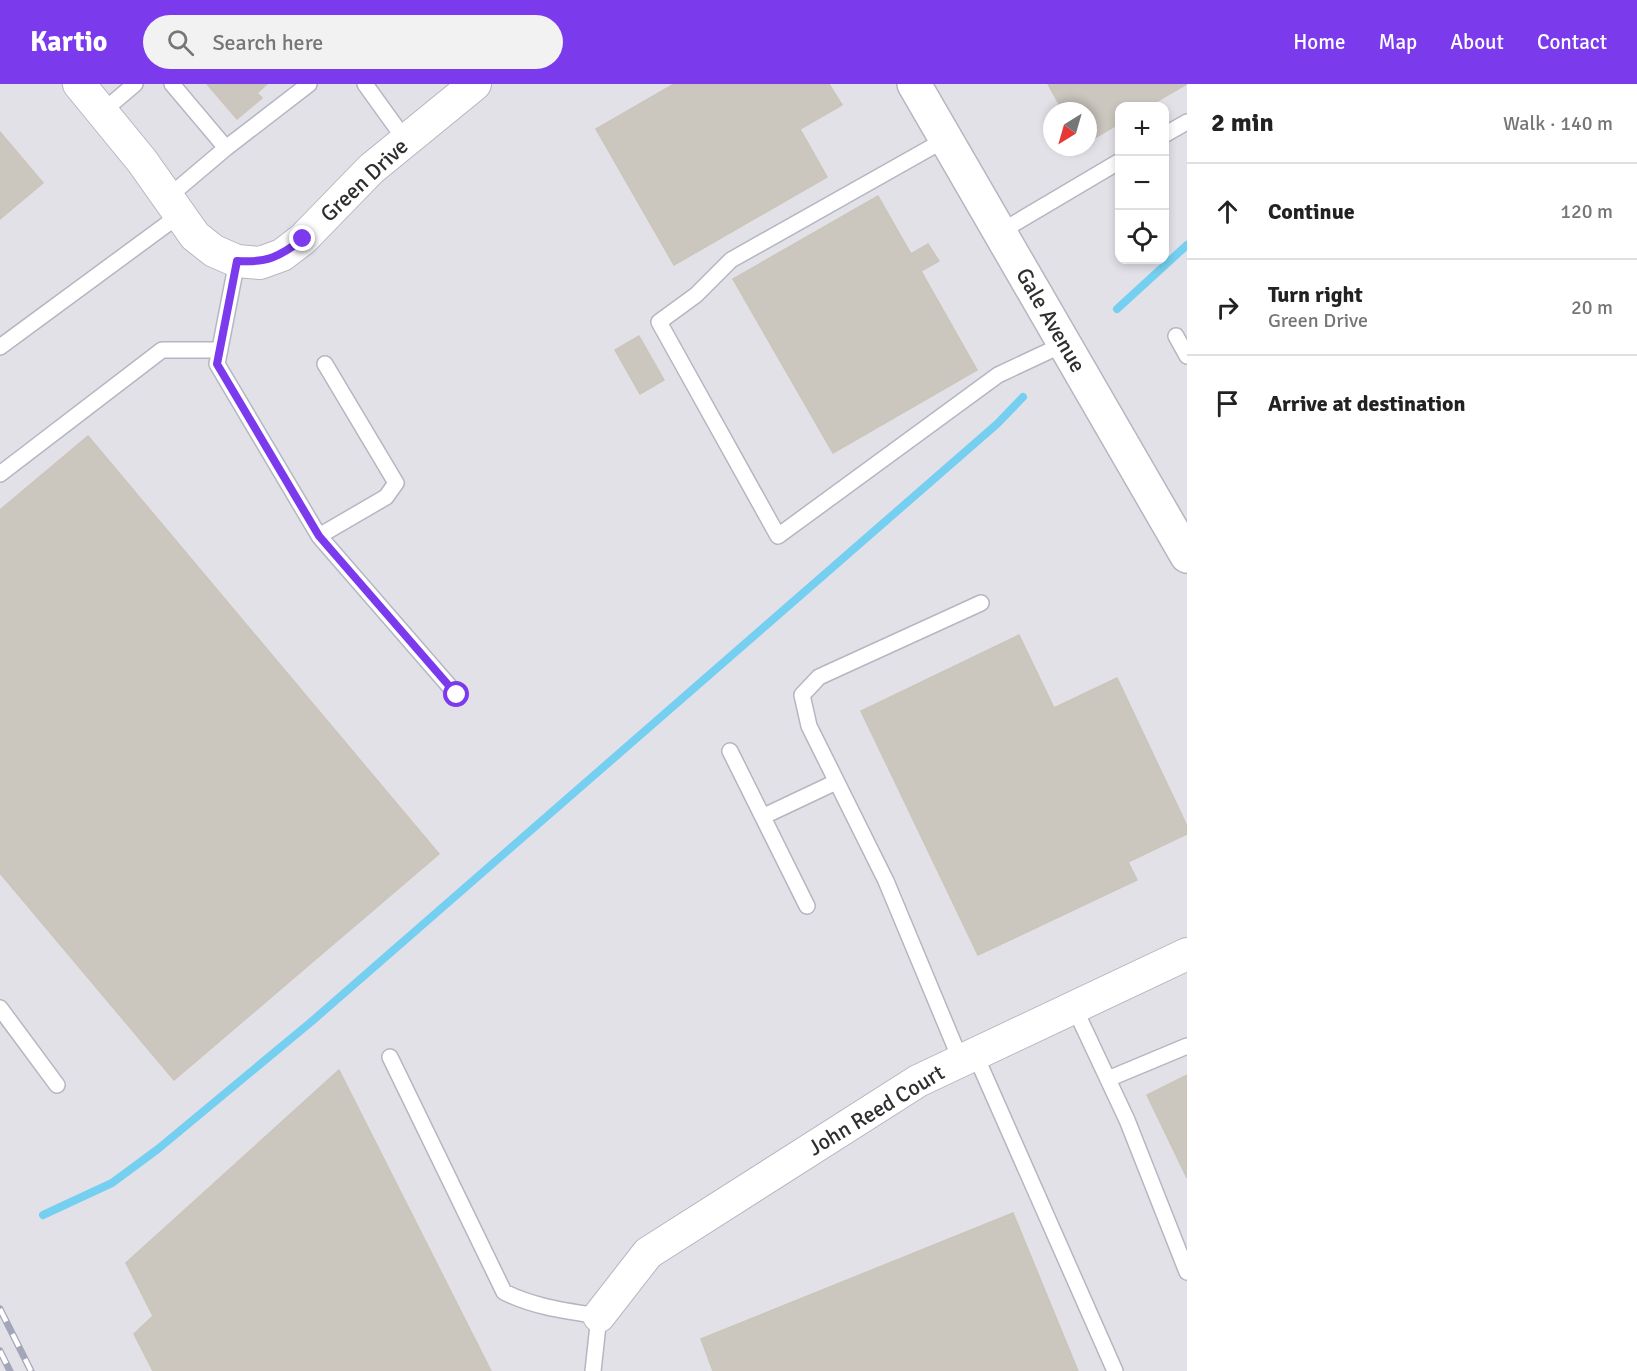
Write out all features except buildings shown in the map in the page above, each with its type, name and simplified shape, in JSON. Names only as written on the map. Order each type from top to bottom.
[{"type":"main road","name":"Gale Avenue","points":[[914,84],[1187,556]]},
{"type":"street","name":"Green Drive","points":[[79,84],[142,161],[172,207],[195,236],[208,246],[237,261],[260,263],[282,255],[303,239],[351,188],[475,84]]},
{"type":"street","name":"John Reed Court","points":[[599,1316],[648,1253],[918,1081],[1187,954]]},
{"type":"lane","points":[[102,112],[135,84]]},
{"type":"lane","points":[[172,84],[226,148]]},
{"type":"lane","points":[[0,347],[172,207],[226,148],[309,84]]},
{"type":"lane","points":[[365,84],[406,141]]},
{"type":"lane","points":[[1169,132],[1187,122]]},
{"type":"lane","points":[[946,139],[730,260],[696,295],[658,322],[778,536],[998,375],[1064,344]]},
{"type":"lane","points":[[1000,232],[1115,163]]},
{"type":"lane","points":[[237,261],[217,364],[319,536],[457,695]]},
{"type":"lane","points":[[1176,336],[1187,356]]},
{"type":"lane","points":[[0,474],[162,350],[220,350]]},
{"type":"lane","points":[[319,536],[386,497],[396,483],[325,364]]},
{"type":"lane","points":[[981,603],[819,677],[802,695],[808,726],[886,881],[1115,1371]]},
{"type":"lane","points":[[730,751],[807,906]]},
{"type":"lane","points":[[764,816],[836,782]]},
{"type":"lane","points":[[1074,1007],[1127,1120],[1187,1272]]},
{"type":"lane","points":[[0,1008],[57,1085]]},
{"type":"lane","points":[[1108,1079],[1187,1046]]},
{"type":"lane","points":[[390,1057],[504,1292],[539,1306],[599,1316],[593,1371]]},
{"type":"shaded area","points":[[0,84],[1187,84],[1187,1371],[0,1371]]},
{"type":"waterway","points":[[1117,309],[1187,245]]},
{"type":"waterway","points":[[43,1215],[112,1183],[158,1149],[311,1022],[997,424],[1023,397]]},
{"type":"railway","points":[[0,1309],[31,1371]]},
{"type":"railway","points":[[0,1351],[10,1371]]},
{"type":"route","points":[[303,239],[282,255],[260,263],[237,261],[217,364],[319,536],[457,695]]}]
